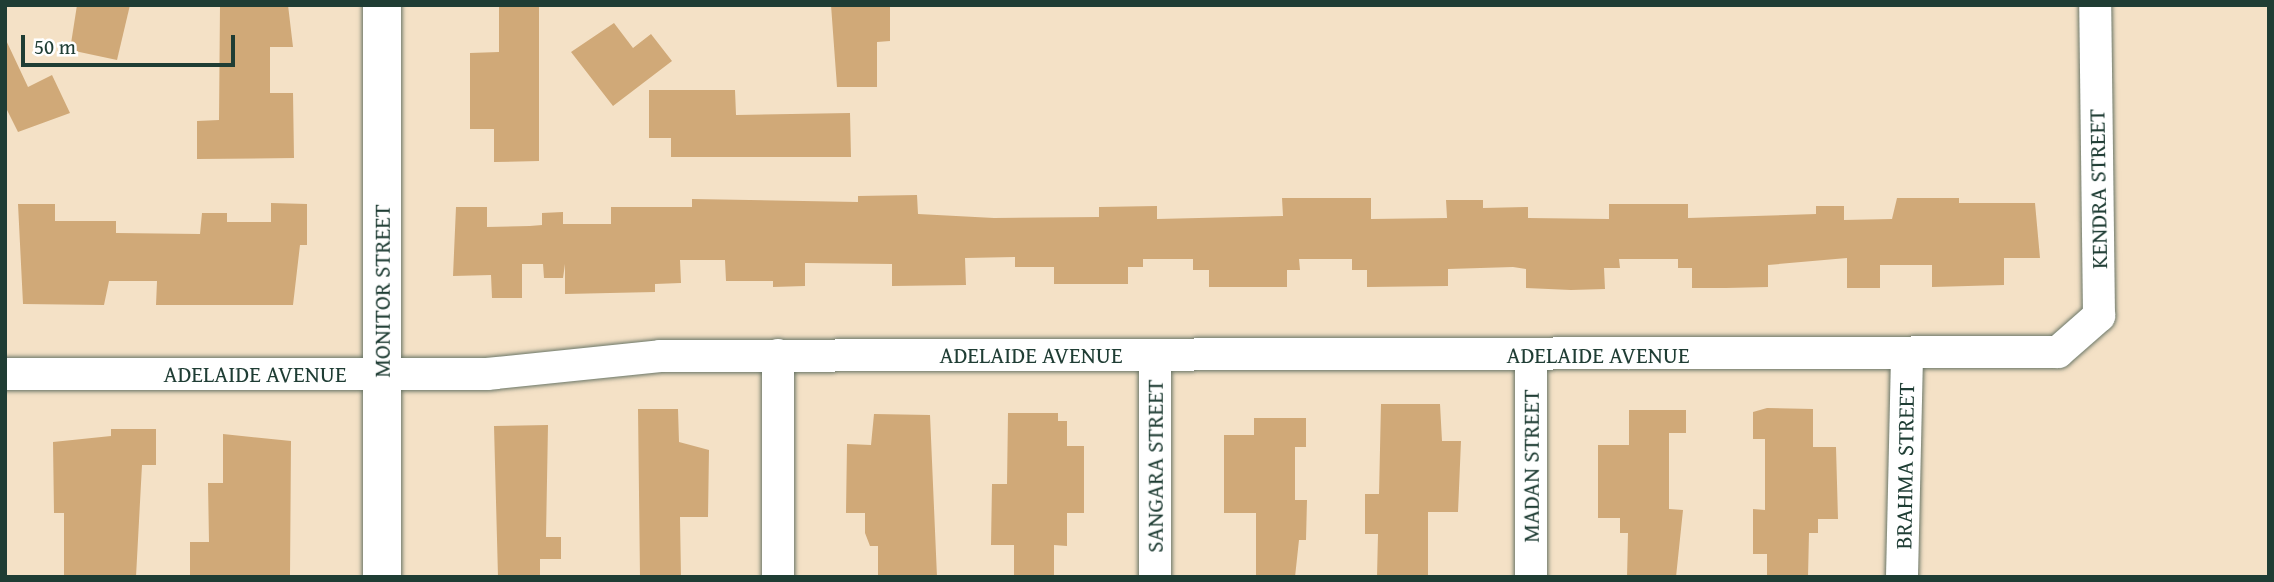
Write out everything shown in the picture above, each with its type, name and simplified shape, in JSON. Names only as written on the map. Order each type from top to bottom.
[{"type":"street","name":"MONITOR STREET","points":[[382,5],[382,577]]},
{"type":"street","name":"KENDRA STREET","points":[[2058,352],[2099,316],[2095,5]]},
{"type":"street","name":"ADELAIDE AVENUE","points":[[5,374],[487,374],[660,356],[1908,356],[2058,352]]},
{"type":"street","points":[[778,355],[778,577]]},
{"type":"street","name":"SANGARA STREET","points":[[1155,355],[1155,577]]},
{"type":"street","name":"MADAN STREET","points":[[1531,355],[1531,577]]},
{"type":"street","name":"BRAHMA STREET","points":[[1902,577],[1908,356]]},
{"type":"building","points":[[77,5],[130,5],[117,60],[70,50]]},
{"type":"building","points":[[220,5],[288,5],[293,47],[270,47],[270,93],[293,93],[294,158],[197,159],[197,121],[219,120]]},
{"type":"building","points":[[499,5],[539,5],[539,161],[494,162],[494,129],[470,129],[470,53],[499,52]]},
{"type":"building","points":[[831,5],[890,5],[890,41],[877,42],[877,87],[837,87]]},
{"type":"building","points":[[614,23],[633,48],[651,34],[672,61],[613,106],[571,52]]},
{"type":"building","points":[[5,38],[28,87],[52,75],[70,113],[18,132],[5,106]]},
{"type":"building","points":[[649,90],[735,90],[736,115],[850,113],[851,157],[671,157],[671,138],[649,138]]},
{"type":"building","points":[[917,195],[918,214],[994,218],[1099,217],[1099,207],[1157,206],[1157,219],[1283,216],[1282,198],[1371,198],[1371,219],[1447,218],[1446,200],[1483,200],[1483,208],[1528,207],[1528,218],[1609,219],[1609,204],[1688,204],[1688,218],[1816,214],[1816,206],[1844,206],[1844,220],[1892,219],[1897,198],[1959,198],[1959,203],[2035,203],[2040,258],[2004,258],[2004,285],[1932,287],[1932,265],[1880,265],[1880,288],[1847,288],[1847,258],[1768,265],[1768,287],[1726,288],[1692,288],[1692,268],[1678,268],[1678,259],[1619,259],[1620,268],[1604,268],[1605,289],[1571,290],[1526,288],[1526,269],[1513,267],[1448,269],[1448,286],[1367,287],[1367,270],[1352,270],[1352,259],[1299,259],[1300,270],[1287,270],[1287,287],[1209,287],[1209,270],[1193,270],[1193,259],[1143,259],[1143,267],[1128,267],[1128,284],[1054,284],[1054,267],[1015,267],[1015,257],[965,258],[966,285],[892,286],[892,264],[805,263],[805,286],[773,287],[773,281],[726,281],[725,260],[680,260],[681,283],[655,284],[655,292],[565,294],[565,264],[563,278],[544,278],[543,264],[522,264],[522,298],[492,298],[491,275],[453,276],[456,207],[487,207],[487,227],[542,225],[542,213],[563,212],[563,224],[611,224],[611,207],[692,207],[692,199],[858,202],[858,196]]},
{"type":"building","points":[[271,203],[307,204],[307,245],[300,245],[293,305],[156,305],[157,281],[109,281],[104,305],[23,304],[18,204],[55,204],[55,221],[116,221],[116,233],[200,234],[202,213],[227,213],[227,222],[271,222]]},
{"type":"building","points":[[1381,404],[1440,404],[1442,441],[1461,441],[1458,512],[1428,512],[1428,577],[1377,577],[1378,534],[1365,534],[1365,494],[1379,494]]},
{"type":"building","points":[[1767,408],[1813,409],[1813,447],[1836,447],[1838,519],[1818,519],[1818,533],[1809,533],[1808,577],[1767,577],[1767,554],[1753,554],[1753,509],[1765,510],[1765,439],[1753,439],[1753,412]]},
{"type":"building","points":[[638,409],[678,409],[679,442],[709,450],[708,517],[680,517],[681,577],[640,577]]},
{"type":"building","points":[[1629,410],[1686,410],[1686,433],[1669,433],[1669,509],[1683,510],[1676,577],[1627,577],[1628,533],[1620,533],[1620,518],[1598,518],[1598,445],[1629,445]]},
{"type":"building","points":[[1008,413],[1058,413],[1058,421],[1067,421],[1067,446],[1084,446],[1084,513],[1067,513],[1067,546],[1054,545],[1054,577],[1014,577],[1014,545],[991,545],[992,484],[1007,484]]},
{"type":"building","points":[[874,414],[930,415],[937,577],[878,577],[878,546],[870,546],[865,533],[865,513],[846,513],[847,444],[871,445]]},
{"type":"building","points":[[1254,418],[1306,418],[1306,447],[1295,447],[1295,500],[1307,500],[1306,540],[1299,540],[1295,577],[1256,577],[1256,513],[1224,513],[1224,435],[1254,435]]},
{"type":"building","points":[[548,425],[546,537],[561,537],[561,559],[540,559],[540,577],[498,577],[494,426]]},
{"type":"building","points":[[111,429],[156,429],[156,465],[142,465],[136,577],[64,577],[64,513],[54,513],[53,442],[111,436]]},
{"type":"building","points":[[223,434],[291,441],[290,577],[190,577],[190,542],[209,542],[208,483],[223,483]]}]
